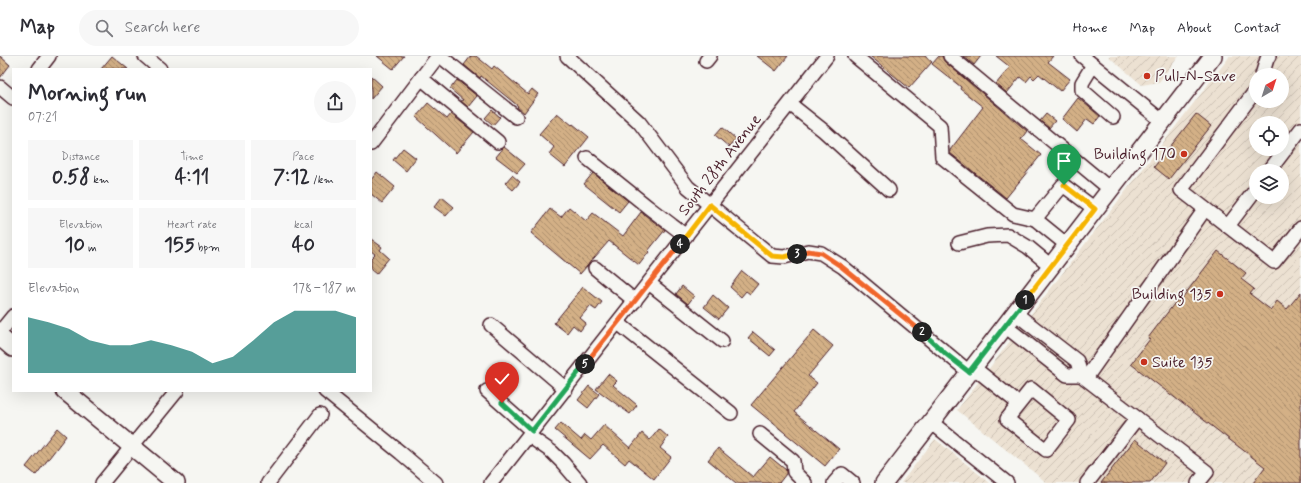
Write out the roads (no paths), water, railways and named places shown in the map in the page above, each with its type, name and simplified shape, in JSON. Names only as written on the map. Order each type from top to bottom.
[{"type":"main road","points":[[884,483],[1213,56]]},
{"type":"main road","points":[[0,337],[12,347]]},
{"type":"main road","points":[[66,392],[176,483]]},
{"type":"street","points":[[40,68],[49,56]]},
{"type":"street","points":[[145,56],[159,68]]},
{"type":"street","points":[[372,143],[439,56],[516,117]]},
{"type":"street","points":[[567,56],[639,122],[688,187],[772,256],[784,257],[808,251],[821,253],[849,272],[971,370],[1019,404]]},
{"type":"street","name":"South 28th Avenue","points":[[491,483],[650,283],[827,56]]},
{"type":"street","points":[[855,56],[940,126],[942,157],[1013,214],[1035,219],[1067,244]]},
{"type":"street","points":[[950,56],[1110,189]]},
{"type":"street","points":[[1082,56],[1162,121]]},
{"type":"street","points":[[1264,68],[1269,56]]},
{"type":"street","points":[[1093,65],[1082,83],[1082,90],[1113,116]]},
{"type":"street","points":[[421,78],[498,142]]},
{"type":"street","points":[[0,88],[12,97]]},
{"type":"street","points":[[1249,99],[1181,190],[1274,262],[1301,228]]},
{"type":"street","points":[[790,104],[824,131],[888,190]]},
{"type":"street","points":[[1274,164],[1301,129]]},
{"type":"street","points":[[587,158],[686,236]]},
{"type":"street","points":[[1035,219],[1064,185],[1095,209]]},
{"type":"street","points":[[1228,226],[1249,198]]},
{"type":"street","points":[[1083,377],[1205,209]]},
{"type":"street","points":[[959,243],[987,236],[1008,235],[1028,247],[1051,266]]},
{"type":"street","points":[[595,268],[635,302]]},
{"type":"street","points":[[650,283],[722,341]]},
{"type":"street","points":[[1015,313],[1077,362],[1083,377]]},
{"type":"street","points":[[0,332],[12,317]]},
{"type":"street","points":[[618,323],[731,413]]},
{"type":"street","points":[[491,325],[566,389]]},
{"type":"street","points":[[1005,326],[1067,375],[1083,377],[1207,472],[1198,483]]},
{"type":"street","points":[[1031,389],[1069,420],[1046,450],[1007,419],[1019,404],[1031,389]]},
{"type":"street","points":[[487,391],[564,463],[580,483]]},
{"type":"street","points":[[102,483],[176,392]]},
{"type":"street","points":[[326,392],[436,483]]},
{"type":"street","points":[[268,483],[320,415]]},
{"type":"street","points":[[1087,483],[1137,418]]},
{"type":"street","points":[[931,422],[1007,483]]},
{"type":"street","points":[[760,434],[793,461],[794,472],[805,483]]},
{"type":"street","points":[[834,483],[842,474],[853,483]]},
{"type":"place","name":"Pull-N-Save","points":[[1147,76]]},
{"type":"place","name":"Building 170","points":[[1184,154]]},
{"type":"place","name":"Building 135","points":[[1220,294]]},
{"type":"place","name":"Suite 135","points":[[1144,362]]}]
